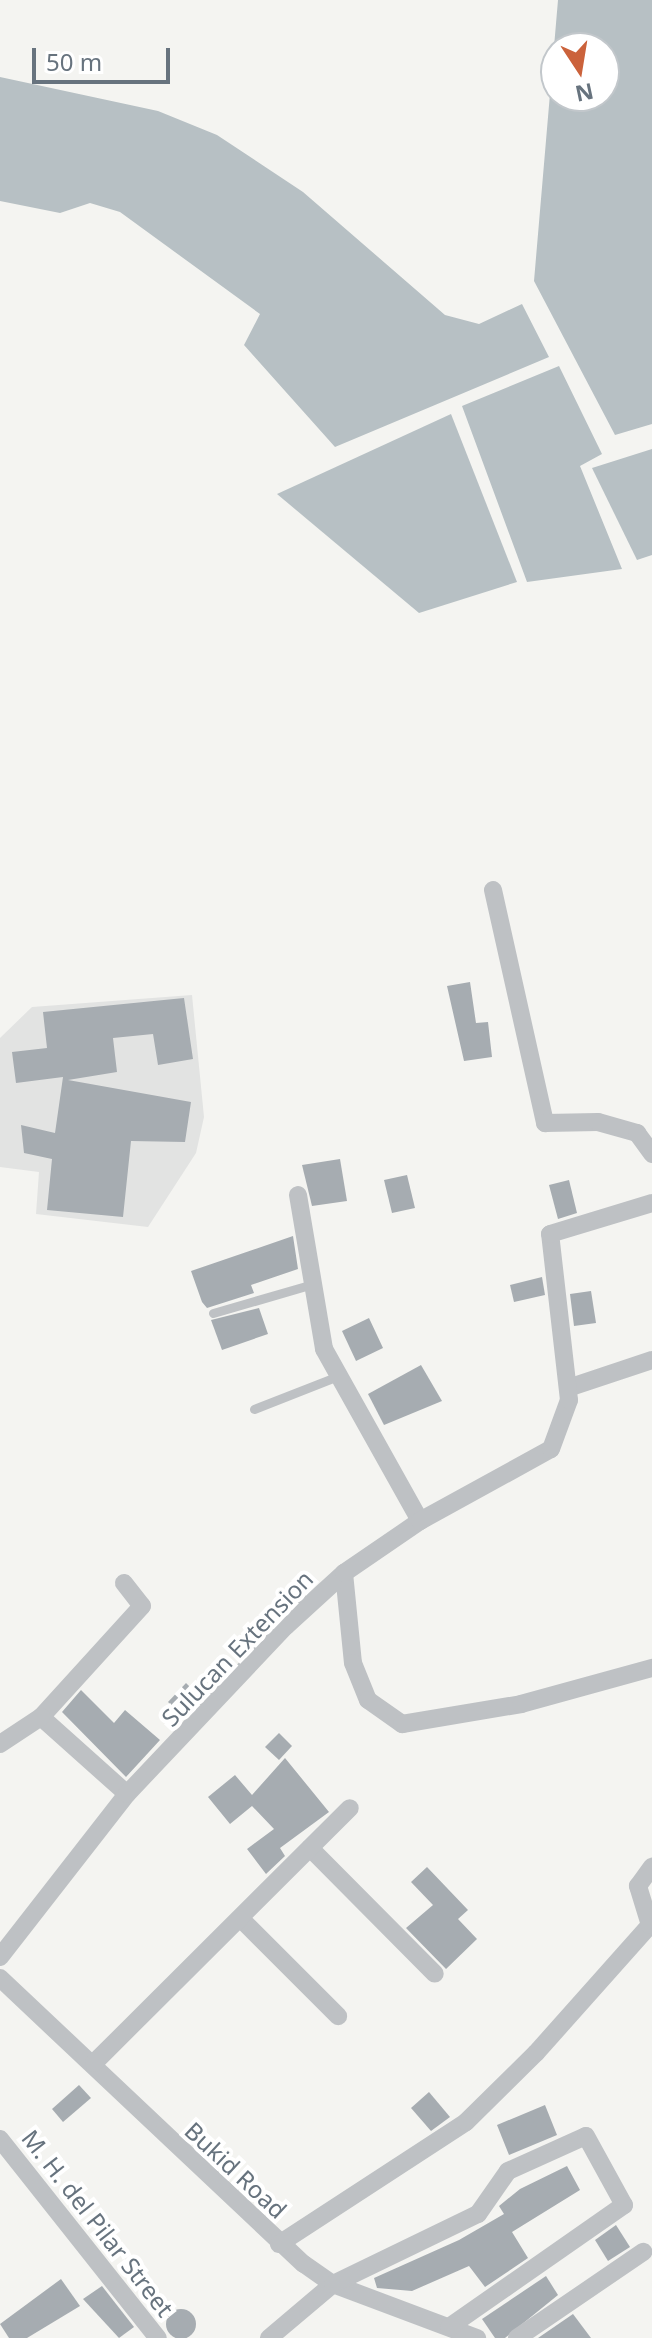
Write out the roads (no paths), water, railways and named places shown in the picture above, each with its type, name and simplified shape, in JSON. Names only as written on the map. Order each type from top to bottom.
[{"type":"street","points":[[493,890],[545,1123],[598,1122],[637,1133],[652,1154]]},
{"type":"street","points":[[298,1195],[324,1349],[420,1521]]},
{"type":"street","name":"Sulucan Extension","points":[[0,1957],[127,1794],[344,1573],[420,1521],[542,1457],[566,1422],[568,1388],[550,1234],[652,1203]]},
{"type":"street","points":[[568,1388],[652,1360]]},
{"type":"street","points":[[344,1573],[353,1663],[368,1700],[402,1724],[521,1704],[652,1668]]},
{"type":"street","points":[[0,1744],[41,1717],[142,1606],[124,1583]]},
{"type":"street","points":[[41,1717],[127,1794]]},
{"type":"street","points":[[94,2063],[242,1920],[350,1808]]},
{"type":"street","points":[[310,1848],[435,1974]]},
{"type":"street","points":[[279,2244],[466,2122],[536,2053],[650,1925],[638,1886],[652,1867]]},
{"type":"street","points":[[242,1920],[338,2016]]},
{"type":"street","name":"Bukid Road","points":[[0,1978],[94,2063],[279,2244],[333,2284],[477,2338]]},
{"type":"street","points":[[269,2338],[333,2284],[454,2229],[490,2202],[508,2171],[586,2136],[624,2205],[449,2327]]},
{"type":"street","name":"M. H. del Pilar Street","points":[[0,2139],[158,2338]]},
{"type":"street","points":[[517,2338],[643,2252]]},
{"type":"lane","points":[[213,1313],[313,1284]]},
{"type":"lane","points":[[254,1409],[338,1376]]}]
